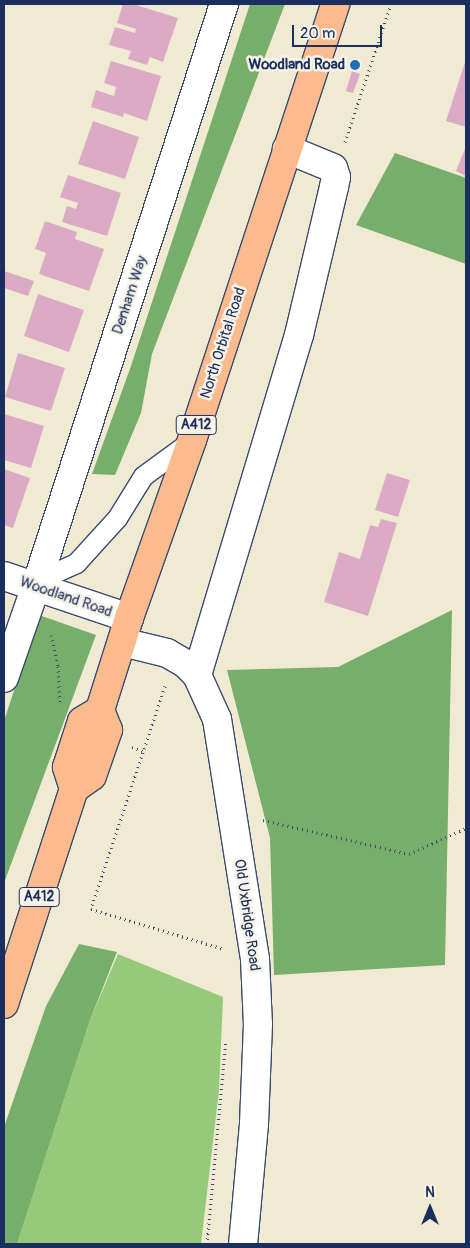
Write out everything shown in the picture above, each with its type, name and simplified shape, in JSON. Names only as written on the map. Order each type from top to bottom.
[{"type":"main road","name":"North Orbital Road","points":[[4,1004],[74,789],[67,767],[82,720],[100,710],[125,630],[192,440],[335,4]]},
{"type":"street","name":"Denham Way","points":[[4,678],[36,586],[224,4]]},
{"type":"street","points":[[197,675],[299,335],[336,177],[333,168],[287,149]]},
{"type":"street","name":"Woodland Road","points":[[4,576],[36,586],[125,630]]},
{"type":"street","name":"Old Uxbridge Road","points":[[125,630],[186,664],[197,675],[217,719],[254,959],[258,1024],[254,1124],[242,1244]]},
{"type":"lane","points":[[36,586],[56,572],[76,563],[117,518],[143,476],[192,440]]},
{"type":"path","points":[[231,812],[409,854],[466,828]]},
{"type":"path","points":[[225,949],[225,958]]},
{"type":"path","points":[[207,1244],[226,1032]]},
{"type":"green space","points":[[250,4],[285,4],[152,354],[141,413],[115,475],[92,474],[131,366]]},
{"type":"green space","points":[[395,153],[466,178],[466,264],[356,225]]},
{"type":"green space","points":[[452,610],[445,965],[274,975],[270,838],[227,670],[338,667]]},
{"type":"green space","points":[[39,615],[96,635],[4,883],[4,721]]},
{"type":"green space","points":[[79,944],[117,952],[90,1020],[17,1244],[4,1244],[4,1127],[46,1006]]},
{"type":"green space","points":[[118,954],[223,997],[219,1090],[201,1244],[17,1244],[90,1020]]},
{"type":"building","points":[[123,4],[133,4],[178,18],[163,62],[150,57],[147,65],[128,59],[131,51],[109,45],[115,27],[135,33],[136,29],[117,23]]},
{"type":"building","points":[[466,59],[466,127],[446,121]]},
{"type":"building","points":[[111,61],[161,76],[147,121],[124,113],[123,117],[91,107],[96,90],[114,96],[116,87],[104,83]]},
{"type":"building","points":[[352,71],[360,74],[353,93],[346,91]]},
{"type":"building","points":[[93,121],[139,137],[125,179],[78,164]]},
{"type":"building","points":[[466,146],[466,176],[456,171]]},
{"type":"building","points":[[68,175],[121,193],[107,236],[62,222],[67,206],[76,209],[78,203],[60,197]]},
{"type":"building","points":[[45,221],[77,232],[75,239],[104,249],[89,291],[39,274],[46,253],[35,249]]},
{"type":"building","points":[[4,271],[34,281],[28,296],[4,288]]},
{"type":"building","points":[[38,294],[84,310],[69,352],[24,336]]},
{"type":"building","points":[[18,353],[65,368],[51,411],[5,397]]},
{"type":"building","points":[[4,414],[44,426],[31,468],[4,460]]},
{"type":"building","points":[[4,469],[30,478],[13,528],[4,525]]},
{"type":"building","points":[[387,473],[410,480],[398,517],[375,510]]},
{"type":"building","points":[[381,519],[397,523],[368,616],[324,602],[339,552],[360,559],[370,525],[378,527]]},
{"type":"place","name":"Woodland Road","points":[[355,65]]}]
